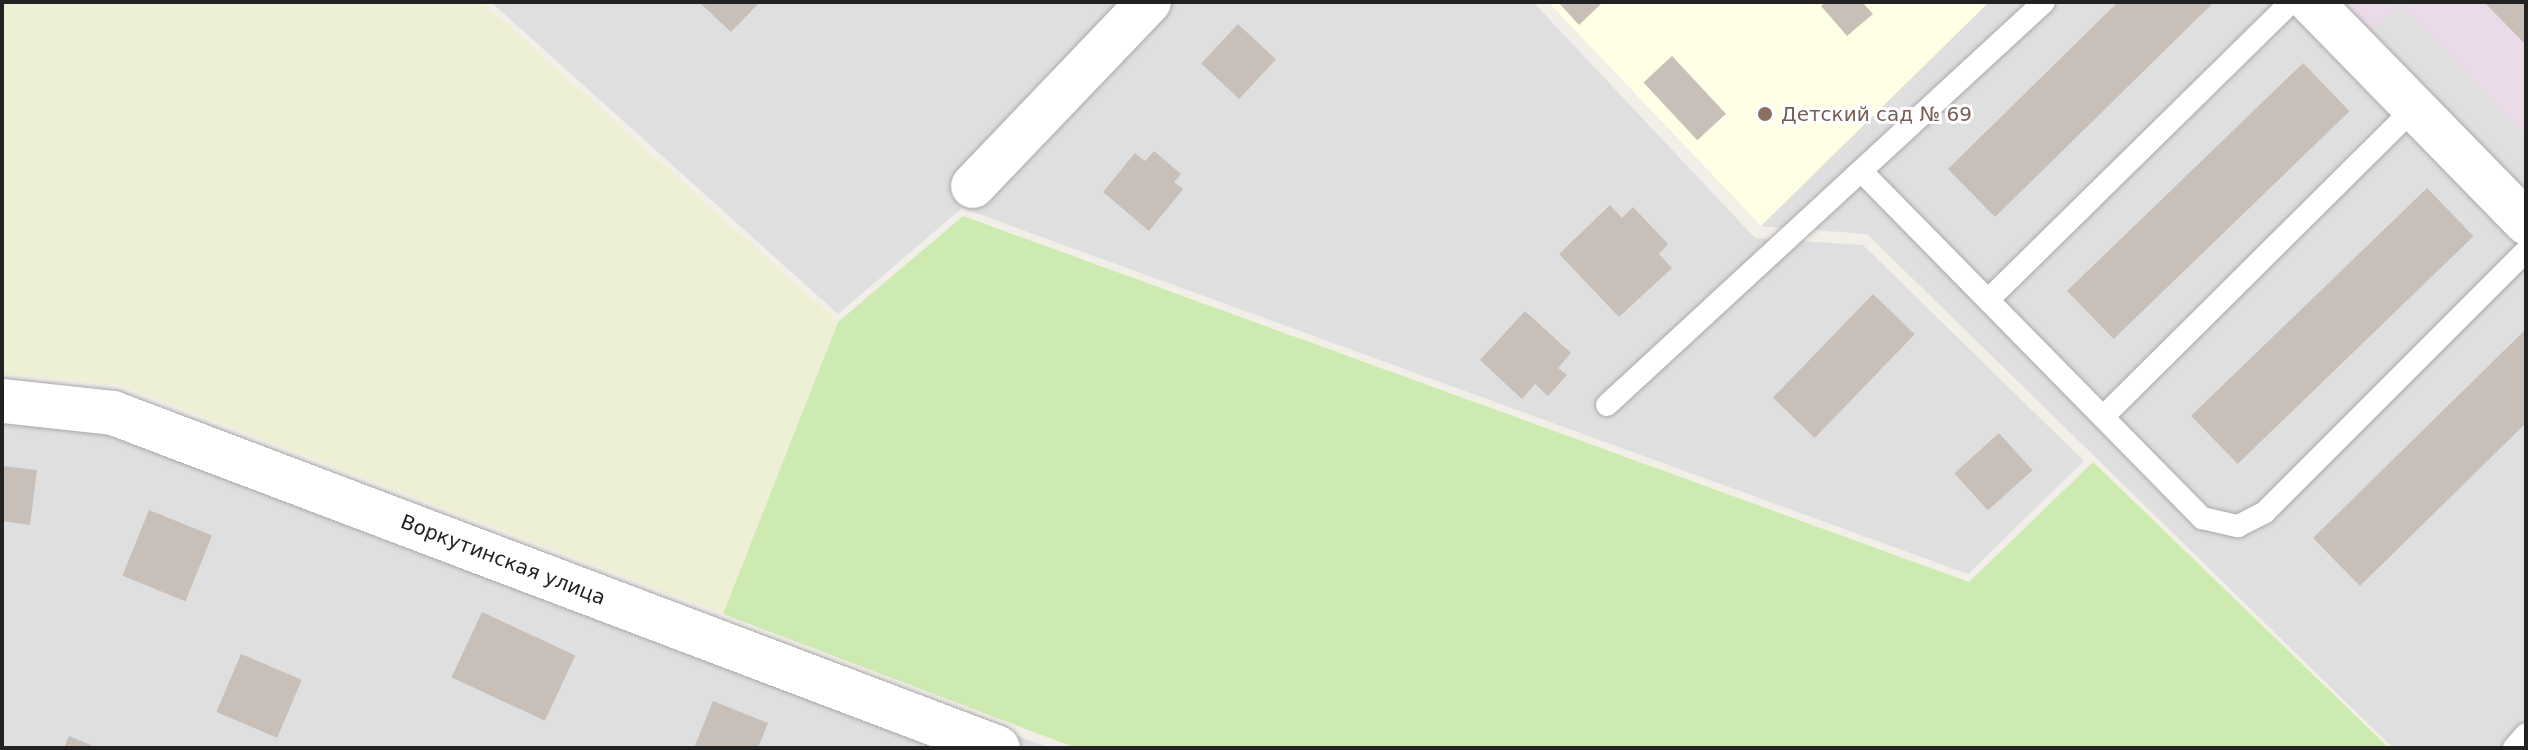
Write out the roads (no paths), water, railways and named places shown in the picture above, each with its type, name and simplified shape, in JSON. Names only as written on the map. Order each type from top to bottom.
[{"type":"street","points":[[973,186],[1149,2]]},
{"type":"street","points":[[2311,2],[2526,222]]},
{"type":"street","name":"Воркутинская улица","points":[[2,401],[113,413],[998,748]]},
{"type":"lane","points":[[1607,405],[1863,173],[2044,2]]},
{"type":"lane","points":[[1988,300],[2291,2]]},
{"type":"lane","points":[[2103,417],[2413,109]]},
{"type":"lane","points":[[1863,173],[2202,518],[2238,526],[2265,512],[2526,251]]},
{"type":"lane","points":[[2514,748],[2526,734]]},
{"type":"place","name":"Детский сад № 69","points":[[1765,114]]}]
